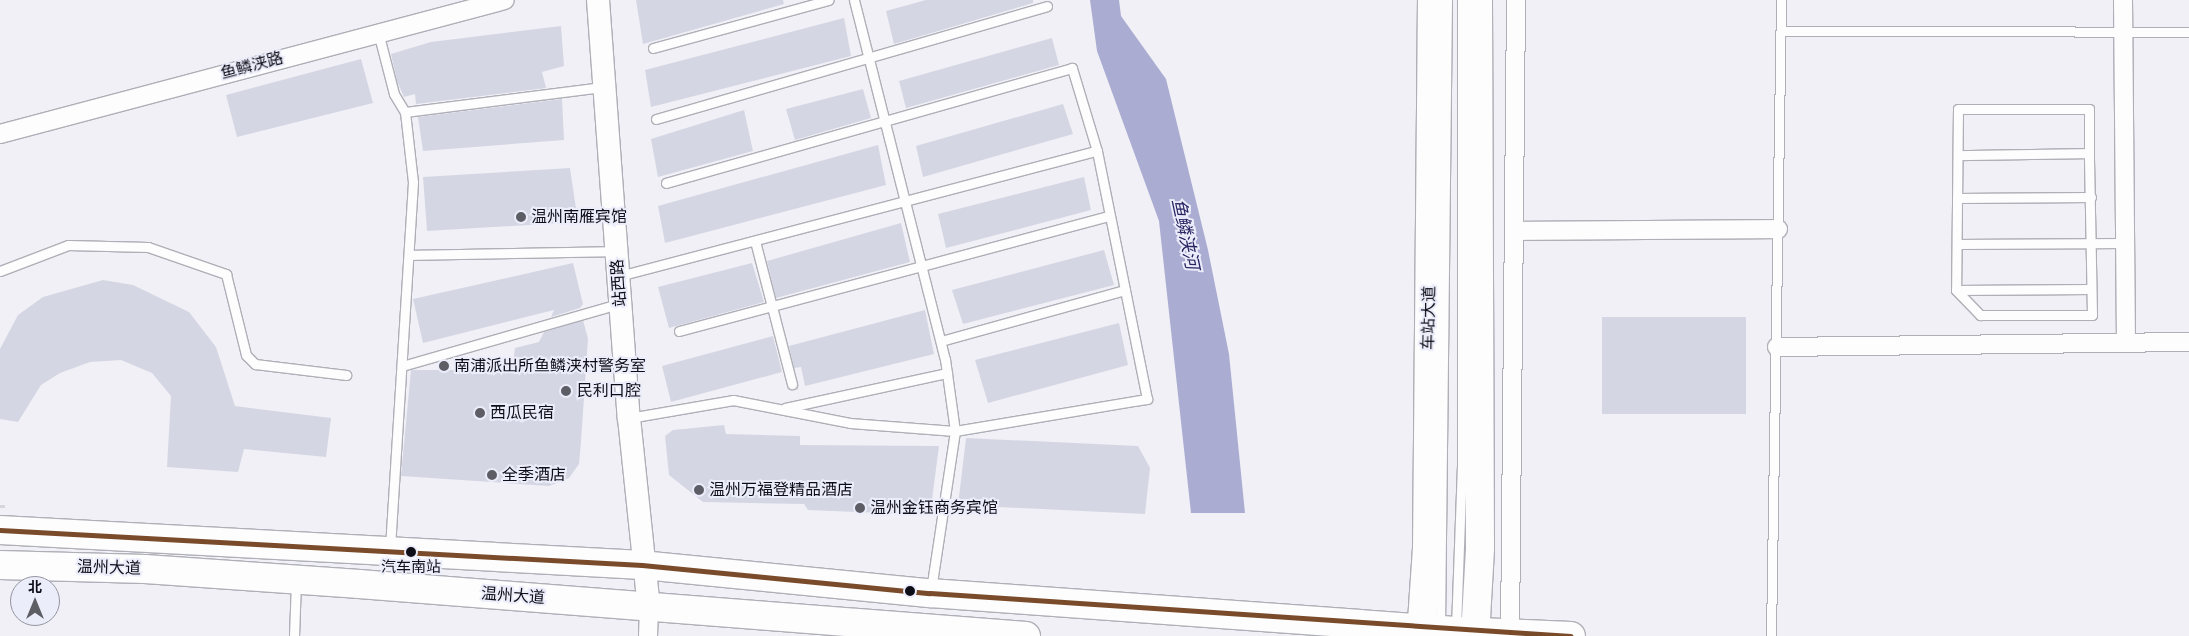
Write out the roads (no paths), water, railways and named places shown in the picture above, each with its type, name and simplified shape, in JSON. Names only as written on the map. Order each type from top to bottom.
[{"type":"main road","name":"车站大道","points":[[1432,0],[1427,549],[1448,633]]},
{"type":"main road","points":[[1448,633],[1480,548],[1478,0]]},
{"type":"main road","name":"温州大道","points":[[4,518],[390,548],[642,565],[930,593],[1448,633],[1571,636]]},
{"type":"main road","name":"温州大道","points":[[0,566],[296,580],[649,607],[921,632],[1026,636]]},
{"type":"street","name":"鱼鳞浃路","points":[[0,134],[378,32],[505,0]]},
{"type":"street","name":"站西路","points":[[598,0],[629,418],[642,565],[649,607]]},
{"type":"street","points":[[1510,634],[1516,0]]},
{"type":"street","points":[[2123,0],[2126,342]]},
{"type":"street","points":[[1514,231],[1778,229]]},
{"type":"street","points":[[1777,347],[2189,342]]},
{"type":"street","points":[[648,636],[649,607]]},
{"type":"lane","points":[[653,48],[829,0]]},
{"type":"lane","points":[[854,0],[887,122],[941,341],[955,431],[930,593]]},
{"type":"lane","points":[[1447,0],[1448,633]]},
{"type":"lane","points":[[1448,633],[1462,467],[1462,0]]},
{"type":"lane","points":[[1771,636],[1782,32],[1781,0]]},
{"type":"lane","points":[[656,119],[1047,6]]},
{"type":"lane","points":[[378,32],[394,94],[404,112],[413,182],[410,255],[390,548]]},
{"type":"lane","points":[[1782,32],[2189,32]]},
{"type":"lane","points":[[629,418],[733,400],[850,423],[955,431],[1147,399],[1125,290],[1107,216],[1097,151],[1072,68],[887,122],[666,182]]},
{"type":"lane","points":[[404,112],[604,88]]},
{"type":"lane","points":[[1958,109],[2089,109],[2089,153],[2092,315],[1980,315],[1956,290],[1958,109]]},
{"type":"lane","points":[[619,276],[1097,151]]},
{"type":"lane","points":[[1958,155],[2089,153]]},
{"type":"lane","points":[[1957,198],[2091,197]]},
{"type":"lane","points":[[679,331],[923,267],[1107,216]]},
{"type":"lane","points":[[755,241],[774,306],[792,384]]},
{"type":"lane","points":[[1957,244],[2125,243]]},
{"type":"lane","points":[[0,271],[68,245],[148,246],[226,274],[246,355],[255,364],[346,375]]},
{"type":"lane","points":[[410,255],[617,250]]},
{"type":"lane","points":[[1956,290],[2091,289]]},
{"type":"lane","points":[[941,341],[1125,290]]},
{"type":"lane","points":[[402,366],[621,303]]},
{"type":"lane","points":[[779,409],[947,373]]},
{"type":"lane","points":[[294,636],[296,580]]},
{"type":"water","name":"鱼鳞浃河","points":[[1090,0],[1119,0],[1121,16],[1166,79],[1208,250],[1229,354],[1245,513],[1191,513],[1159,221],[1097,51]]},
{"type":"place","name":"温州南雁宾馆","points":[[521,217]]},
{"type":"place","name":"南浦派出所鱼鳞浃村警务室","points":[[444,366]]},
{"type":"place","name":"民利口腔","points":[[566,391]]},
{"type":"place","name":"西瓜民宿","points":[[480,413]]},
{"type":"place","name":"全季酒店","points":[[492,475]]},
{"type":"place","name":"温州万福登精品酒店","points":[[699,490]]},
{"type":"place","name":"温州金钰商务宾馆","points":[[860,508]]},
{"type":"place","name":"汽车南站","points":[[411,552]]}]
